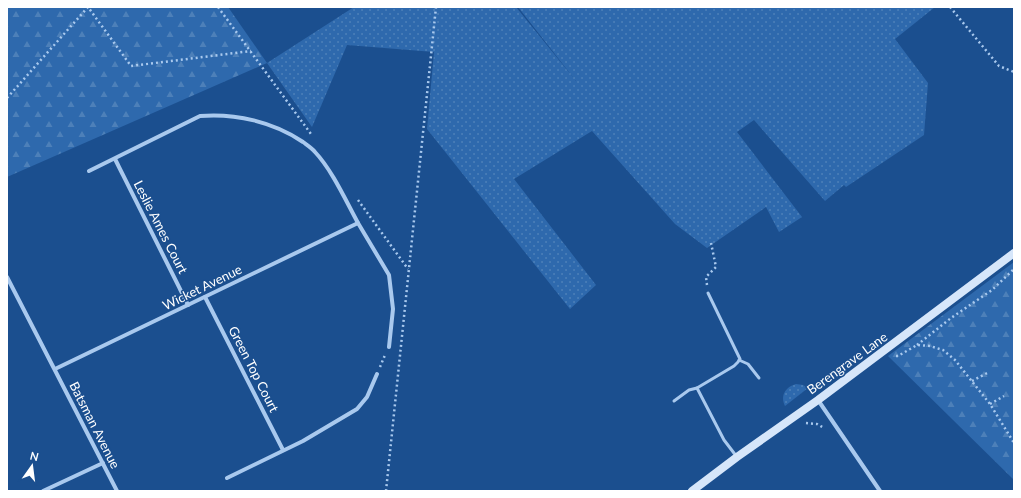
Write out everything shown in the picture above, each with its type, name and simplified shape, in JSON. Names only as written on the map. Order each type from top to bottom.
[{"type":"street","points":[[89,172],[200,116],[216,115],[236,117],[264,124],[292,134],[315,151],[329,170],[389,275],[393,309],[389,347]]},
{"type":"street","name":"Leslie Ames Court","points":[[115,159],[188,305]]},
{"type":"street","name":"Wicket Avenue","points":[[55,369],[358,223]]},
{"type":"street","name":"Berengrave Lane","points":[[692,491],[887,349],[1014,253]]},
{"type":"street","name":"Batsman Avenue","points":[[7,277],[117,491]]},
{"type":"street","name":"Green Top Court","points":[[205,297],[283,450]]},
{"type":"street","points":[[227,478],[303,441],[357,408],[367,397],[377,374]]},
{"type":"street","points":[[818,400],[880,491]]},
{"type":"street","points":[[43,491],[103,463]]},
{"type":"lane","points":[[708,293],[739,357],[739,360]]},
{"type":"lane","points":[[739,360],[748,364],[759,378]]},
{"type":"lane","points":[[674,401],[689,390],[697,388],[734,366],[739,360]]},
{"type":"lane","points":[[697,388],[724,440],[737,457]]},
{"type":"path","points":[[7,98],[88,7],[131,66],[251,51]]},
{"type":"path","points":[[386,491],[436,7]]},
{"type":"path","points":[[950,7],[999,66],[1014,72]]},
{"type":"path","points":[[708,293],[706,277],[716,266],[711,243]]},
{"type":"path","points":[[887,349],[892,354],[898,356],[917,345],[951,318],[992,290],[1014,269]]},
{"type":"path","points":[[917,345],[930,346],[943,350],[955,360],[990,404],[1014,444]]},
{"type":"path","points":[[377,374],[389,347]]},
{"type":"path","points":[[972,381],[990,372]]},
{"type":"path","points":[[990,404],[1004,396]]},
{"type":"path","points":[[801,425],[808,423],[818,424],[828,433]]},
{"type":"green space","points":[[7,7],[228,7],[267,63],[7,177]]},
{"type":"green space","points":[[354,7],[516,7],[576,81],[518,7],[935,7],[895,39],[928,83],[924,135],[846,187],[844,185],[825,201],[754,120],[737,132],[802,217],[779,232],[766,207],[707,248],[675,224],[592,131],[514,179],[596,285],[570,309],[427,129],[434,52],[347,45],[312,127],[267,63]]},
{"type":"green space","points":[[1014,262],[1014,480],[888,356]]},
{"type":"green space","points":[[792,385],[803,385],[808,388],[785,406],[783,399],[784,392]]}]
